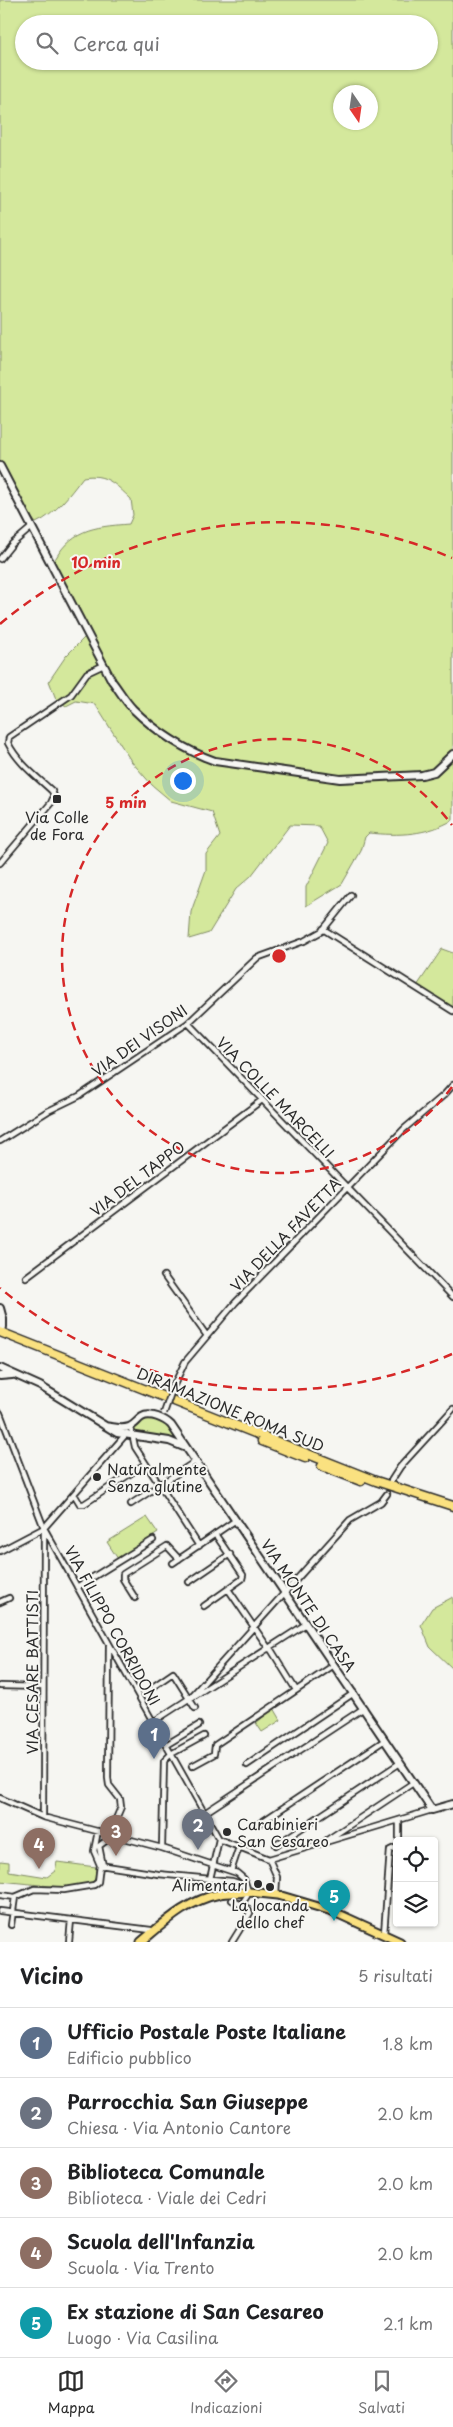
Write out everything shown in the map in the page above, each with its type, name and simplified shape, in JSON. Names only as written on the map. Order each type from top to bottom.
[{"type":"highway","name":"DIRAMAZIONE ROMA SUD","points":[[2,1329],[376,1482],[453,1506]]},
{"type":"highway","name":"DIRAMAZIONE ROMA SUD","points":[[0,1338],[389,1492],[453,1511]]},
{"type":"main road","points":[[140,1942],[193,1903],[218,1894],[246,1894],[276,1895],[340,1914],[400,1942]]},
{"type":"street","points":[[0,466],[104,665],[132,708],[157,730],[215,761],[322,777],[410,777],[434,772],[453,754]]},
{"type":"street","points":[[0,559],[12,544],[32,527]]},
{"type":"street","points":[[0,863],[51,803],[54,796],[52,791],[27,768],[12,750],[8,742],[9,737],[72,693],[87,673],[104,665]]},
{"type":"street","name":"VIA DEI VISONI","points":[[0,1140],[48,1111],[79,1096],[188,1023],[256,958],[304,941],[323,929],[351,895]]},
{"type":"street","points":[[323,929],[453,1011]]},
{"type":"street","name":"VIA COLLE MARCELLI","points":[[188,1023],[453,1298]]},
{"type":"street","name":"VIA DELLA FAVETTA","points":[[162,1416],[184,1364],[242,1296],[404,1129],[444,1095],[453,1084]]},
{"type":"street","name":"VIA DEL TAPPO","points":[[26,1276],[262,1100]]},
{"type":"street","points":[[164,1276],[207,1336]]},
{"type":"street","points":[[1,1312],[2,1329]]},
{"type":"street","points":[[13,1375],[0,1374],[0,1368],[40,1386],[106,1426],[128,1435],[169,1442],[189,1450]]},
{"type":"street","points":[[391,1481],[400,1467],[453,1409]]},
{"type":"street","points":[[0,1413],[44,1528]]},
{"type":"street","points":[[113,1429],[132,1426],[146,1416],[162,1416]]},
{"type":"street","name":"VIA MONTE DI CASA","points":[[162,1416],[182,1439],[432,1810]]},
{"type":"street","points":[[0,1551],[44,1528],[128,1435],[132,1426]]},
{"type":"street","points":[[113,1429],[118,1444]]},
{"type":"street","points":[[128,1435],[158,1486],[199,1546]]},
{"type":"street","points":[[169,1442],[182,1439]]},
{"type":"street","points":[[131,1504],[196,1460]]},
{"type":"street","points":[[74,1494],[81,1505],[84,1504],[145,1464]]},
{"type":"street","points":[[190,1698],[350,1520],[381,1502],[387,1494]]},
{"type":"street","points":[[173,1563],[236,1520]]},
{"type":"street","name":"VIA FILIPPO CORRIDONI","points":[[44,1528],[171,1754],[206,1812],[219,1839]]},
{"type":"street","name":"VIA CESARE BATTISTI","points":[[43,1817],[44,1528]]},
{"type":"street","points":[[204,1606],[244,1576],[215,1534]]},
{"type":"street","points":[[78,1587],[153,1540]]},
{"type":"street","points":[[134,1598],[123,1579],[124,1574],[167,1546],[179,1559]]},
{"type":"street","points":[[189,1582],[230,1554]]},
{"type":"street","points":[[228,1588],[296,1690]]},
{"type":"street","points":[[0,1602],[9,1598]]},
{"type":"street","points":[[153,1722],[306,1624]]},
{"type":"street","points":[[0,1895],[15,1897],[34,1889],[64,1890],[92,1886],[98,1882],[101,1865],[99,1848],[107,1841],[121,1807],[120,1799],[110,1785],[108,1778],[109,1643]]},
{"type":"street","points":[[192,1766],[214,1754],[215,1745],[334,1665]]},
{"type":"street","points":[[154,1686],[174,1674],[195,1708]]},
{"type":"street","points":[[0,1686],[43,1687]]},
{"type":"street","points":[[247,1765],[354,1694]]},
{"type":"street","points":[[206,1812],[364,1708]]},
{"type":"street","points":[[166,1745],[199,1725]]},
{"type":"street","points":[[162,1848],[163,1762],[171,1754],[204,1736]]},
{"type":"street","points":[[260,1823],[385,1740]]},
{"type":"street","points":[[276,1845],[400,1763]]},
{"type":"street","points":[[322,1844],[413,1783]]},
{"type":"street","points":[[0,1798],[43,1817],[162,1848],[239,1874],[244,1879],[246,1894],[241,1904]]},
{"type":"street","points":[[269,1860],[453,1804]]},
{"type":"street","points":[[399,1837],[400,1820]]},
{"type":"street","points":[[98,1831],[94,1851],[101,1865]]},
{"type":"street","points":[[210,1879],[219,1839],[269,1860],[277,1877],[276,1895]]},
{"type":"street","points":[[231,1871],[239,1846]]},
{"type":"street","points":[[384,1934],[390,1850],[393,1849]]},
{"type":"street","points":[[101,1865],[158,1874],[232,1881],[242,1884],[246,1894]]},
{"type":"street","points":[[232,1881],[241,1880],[239,1874]]},
{"type":"street","points":[[11,1925],[15,1897]]},
{"type":"street","points":[[232,1900],[248,1909],[250,1915],[232,1942]]},
{"type":"street","points":[[0,1911],[151,1930]]},
{"type":"street","points":[[69,1942],[71,1920]]},
{"type":"green space","points":[[0,0],[453,0],[453,820],[433,829],[412,833],[369,833],[365,837],[361,851],[342,884],[306,906],[306,887],[328,843],[319,826],[290,825],[251,876],[236,889],[209,933],[189,939],[191,912],[206,870],[206,854],[220,836],[212,812],[171,801],[152,785],[131,761],[95,704],[76,701],[66,706],[56,699],[49,681],[66,656],[88,634],[52,565],[66,544],[83,532],[129,524],[133,515],[131,499],[115,484],[104,478],[83,477],[56,509],[36,523],[22,507],[0,466]]},
{"type":"green space","points":[[442,949],[453,953],[453,1009],[417,986]]},
{"type":"green space","points":[[149,1418],[169,1425],[180,1439],[134,1434],[132,1429],[140,1420]]},
{"type":"green space","points":[[147,1517],[158,1533],[118,1559],[107,1542]]},
{"type":"green space","points":[[453,1597],[453,1669],[430,1647],[421,1625],[432,1608]]},
{"type":"green space","points":[[274,1708],[281,1720],[262,1732],[256,1723]]},
{"type":"green space","points":[[0,1861],[9,1862],[9,1871],[47,1877],[55,1871],[57,1862],[96,1867],[95,1879],[90,1884],[61,1887],[0,1881]]},
{"type":"place","name":"Via Colle de Fora","points":[[57,799]]},
{"type":"place","name":"Naturalmente Senza glutine","points":[[97,1477]]},
{"type":"place","name":"Ufficio Postale Poste Italiane","points":[[154,1759]]},
{"type":"place","name":"Carabinieri San Cesareo","points":[[227,1832]]},
{"type":"place","name":"Parrocchia San Giuseppe","points":[[198,1850]]},
{"type":"place","name":"Biblioteca Comunale","points":[[116,1856]]},
{"type":"place","name":"Scuola dell'Infanzia","points":[[39,1869]]},
{"type":"place","name":"Alimentari","points":[[258,1884]]},
{"type":"place","name":"La locanda dello chef","points":[[270,1887]]},
{"type":"place","name":"Ex stazione di San Cesareo","points":[[334,1921]]}]
